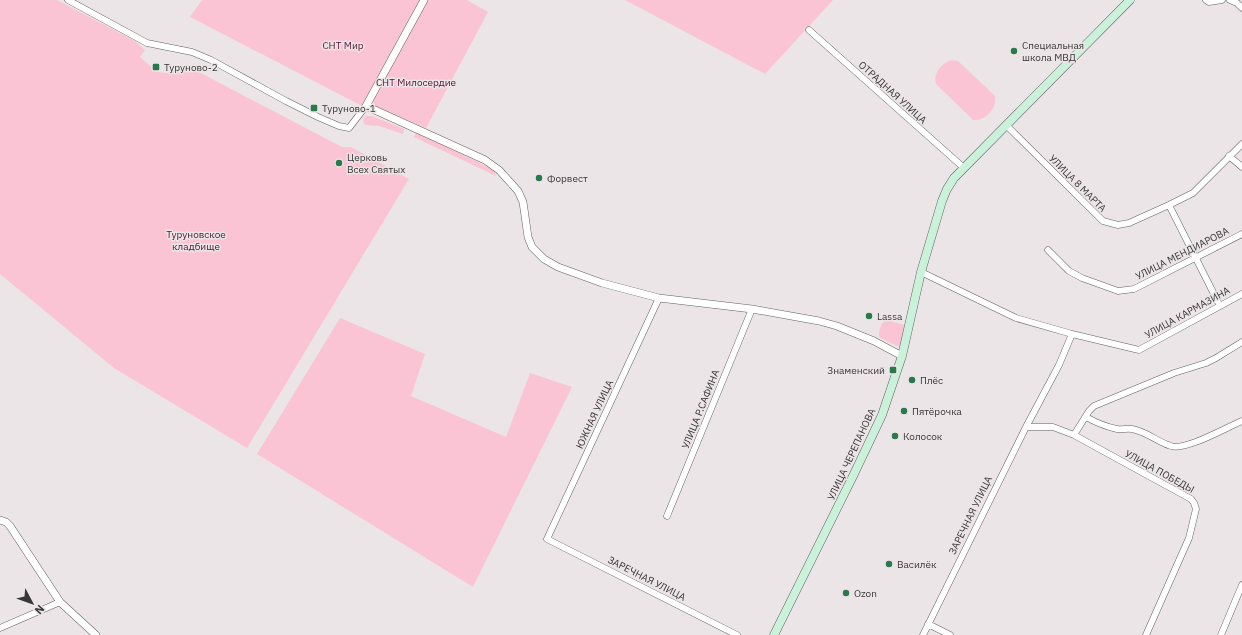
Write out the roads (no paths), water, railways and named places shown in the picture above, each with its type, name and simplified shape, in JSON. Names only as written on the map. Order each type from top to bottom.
[{"type":"main road","name":"УЛИЦА ЧЕРЕПАНОВА","points":[[774,635],[879,421],[902,356],[921,272],[944,194],[950,184],[964,168],[1130,0]]},
{"type":"street","points":[[68,0],[147,43],[192,52],[211,60],[318,117],[339,126],[349,128],[366,106],[424,0]]},
{"type":"street","points":[[1206,0],[1209,2],[1222,0]]},
{"type":"street","points":[[1230,0],[1237,3],[1242,8]]},
{"type":"street","name":"ОТРАДНАЯ УЛИЦА","points":[[809,30],[964,168]]},
{"type":"street","points":[[366,106],[486,160],[499,170],[518,191],[523,202],[528,237],[532,247],[544,259],[558,267],[602,283],[659,298],[752,309],[808,318],[837,326],[874,341],[902,356]]},
{"type":"street","name":"УЛИЦА 8 МАРТА","points":[[1006,125],[1103,221],[1118,225],[1129,223],[1192,193],[1242,144]]},
{"type":"street","points":[[1229,156],[1242,167]]},
{"type":"street","points":[[1169,205],[1220,306]]},
{"type":"street","name":"УЛИЦА МЕНДИАРОВА","points":[[1048,250],[1069,271],[1082,278],[1118,291],[1134,289],[1242,234]]},
{"type":"street","points":[[921,272],[1016,318],[1072,334]]},
{"type":"street","name":"УЛИЦА КАРМАЗИНА","points":[[1072,334],[1139,350],[1242,294]]},
{"type":"street","name":"ЮЖНАЯ УЛИЦА","points":[[547,539],[659,298]]},
{"type":"street","name":"УЛИЦА Р.САФИНА","points":[[667,516],[752,309]]},
{"type":"street","name":"ЗАРЕЧНАЯ УЛИЦА","points":[[923,635],[1026,427],[1059,365],[1072,334]]},
{"type":"street","points":[[1026,427],[1052,427],[1074,436],[1094,406],[1169,375],[1206,363],[1242,342]]},
{"type":"street","points":[[1086,417],[1117,429],[1132,429],[1149,434],[1172,447],[1181,447],[1193,443],[1242,421]]},
{"type":"street","name":"УЛИЦА ПОБЕДЫ","points":[[1074,436],[1191,499],[1194,503],[1196,509],[1189,538],[1146,635]]},
{"type":"street","points":[[0,520],[6,522],[10,526],[60,602],[96,635]]},
{"type":"street","name":"ЗАРЕЧНАЯ УЛИЦА","points":[[547,539],[737,635]]},
{"type":"street","points":[[1221,635],[1242,585]]},
{"type":"street","points":[[0,628],[60,602]]},
{"type":"street","points":[[928,624],[950,635]]},
{"type":"place","name":"Специальная школа МВД","points":[[1014,51]]},
{"type":"place","name":"Туруново-2","points":[[156,67]]},
{"type":"place","name":"Туруново-1","points":[[314,108]]},
{"type":"place","name":"Церковь Всех Святых","points":[[339,163]]},
{"type":"place","name":"Форвест","points":[[539,178]]},
{"type":"place","name":"Lassa","points":[[869,316]]},
{"type":"place","name":"Знаменский","points":[[893,370]]},
{"type":"place","name":"Плёс","points":[[912,380]]},
{"type":"place","name":"Пятёрочка","points":[[904,411]]},
{"type":"place","name":"Колосок","points":[[895,436]]},
{"type":"place","name":"Василёк","points":[[889,564]]},
{"type":"place","name":"Ozon","points":[[846,593]]},
{"type":"park label","name":"СНТ Мир","points":[[343,45]]},
{"type":"park label","name":"СНТ Милосердие","points":[[416,82]]},
{"type":"park label","name":"Туруновское кладбище","points":[[196,240]]}]
